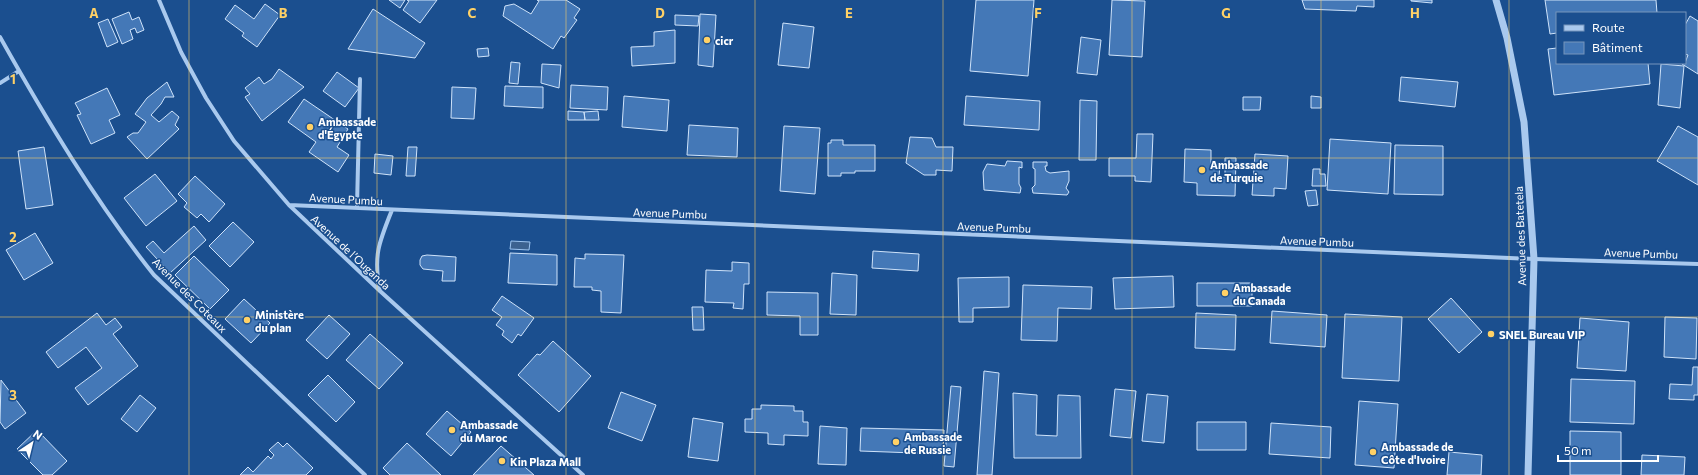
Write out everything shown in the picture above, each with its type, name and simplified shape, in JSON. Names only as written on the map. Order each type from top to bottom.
[{"type":"street","name":"Avenue de l’Ouganda","points":[[159,0],[181,52],[206,98],[234,141],[289,205],[380,292],[582,475]]},
{"type":"street","name":"Avenue des Batetela","points":[[1496,0],[1507,38],[1524,122],[1534,259],[1528,475]]},
{"type":"street","name":"Avenue des Coteaux","points":[[0,37],[19,71],[95,195],[124,237],[154,275],[365,475]]},
{"type":"street","points":[[0,83],[19,71]]},
{"type":"street","points":[[357,207],[360,79]]},
{"type":"street","name":"Avenue Pumbu","points":[[289,205],[1534,259],[1698,264]]},
{"type":"street","points":[[380,292],[375,270],[377,252],[392,210]]},
{"type":"water","points":[[511,241],[530,242],[529,250],[510,249]]},
{"type":"building","points":[[389,0],[405,0],[400,8]]},
{"type":"building","points":[[407,0],[437,0],[420,23],[403,10],[409,1]]},
{"type":"building","points":[[537,0],[566,0],[580,9],[574,18],[577,20],[564,38],[561,36],[553,49],[503,16],[505,6],[514,4],[531,14],[539,1]]},
{"type":"building","points":[[976,0],[1034,0],[1028,76],[970,71]]},
{"type":"building","points":[[1112,0],[1145,1],[1142,57],[1109,55]]},
{"type":"building","points":[[1302,0],[1374,0],[1374,7],[1357,6],[1356,11],[1305,9]]},
{"type":"building","points":[[1432,0],[1432,3],[1411,1]]},
{"type":"building","points":[[1545,0],[1656,0],[1657,12],[1556,12],[1556,33],[1550,34]]},
{"type":"building","points":[[265,4],[280,15],[257,47],[242,36],[244,33],[225,19],[235,5],[254,19]]},
{"type":"building","points":[[373,9],[425,43],[415,58],[348,49]]},
{"type":"building","points":[[129,12],[132,20],[139,17],[144,30],[137,33],[135,28],[130,30],[133,39],[122,44],[112,19]]},
{"type":"building","name":"cicr","points":[[700,14],[716,15],[713,67],[698,65]]},
{"type":"building","points":[[675,15],[699,16],[698,26],[675,25]]},
{"type":"building","points":[[1690,16],[1698,21],[1698,74],[1682,64],[1686,64],[1688,55],[1686,54],[1686,23]]},
{"type":"building","points":[[108,19],[118,42],[107,47],[98,23]]},
{"type":"building","points":[[783,23],[814,27],[809,68],[778,65]]},
{"type":"building","points":[[675,30],[675,63],[632,66],[631,47],[654,46],[654,32]]},
{"type":"building","points":[[1081,37],[1101,40],[1097,75],[1077,73]]},
{"type":"building","points":[[488,48],[489,56],[478,57],[477,49]]},
{"type":"building","points":[[1556,48],[1556,64],[1648,64],[1650,84],[1554,95],[1548,49]]},
{"type":"building","points":[[511,62],[520,63],[518,84],[509,83]]},
{"type":"building","points":[[542,64],[561,65],[559,88],[541,83]]},
{"type":"building","points":[[1661,64],[1684,66],[1680,108],[1658,105]]},
{"type":"building","points":[[279,69],[304,87],[262,121],[245,97],[250,94],[245,88],[259,77],[264,84],[272,79]]},
{"type":"building","points":[[337,72],[359,88],[345,107],[323,91]]},
{"type":"building","points":[[1401,77],[1458,82],[1455,107],[1399,101]]},
{"type":"building","points":[[167,82],[174,97],[165,97],[151,115],[159,122],[172,111],[179,117],[175,125],[179,129],[147,159],[127,137],[133,133],[138,133],[146,122],[135,114],[147,98]]},
{"type":"building","points":[[571,85],[608,87],[607,110],[570,108]]},
{"type":"building","points":[[505,86],[543,87],[543,108],[504,106]]},
{"type":"building","points":[[452,87],[476,88],[474,119],[451,118]]},
{"type":"building","points":[[107,88],[120,115],[109,120],[115,133],[91,144],[77,115],[81,114],[75,103]]},
{"type":"building","points":[[624,96],[669,100],[667,131],[622,127]]},
{"type":"building","points":[[966,96],[1040,101],[1039,130],[964,125]]},
{"type":"building","points":[[1311,96],[1321,97],[1321,108],[1311,108]]},
{"type":"building","points":[[1243,97],[1261,97],[1260,110],[1243,110]]},
{"type":"building","points":[[304,99],[348,129],[337,147],[349,155],[338,172],[309,152],[316,142],[288,122]]},
{"type":"building","points":[[1080,100],[1097,101],[1096,160],[1079,160]]},
{"type":"building","points":[[568,111],[584,112],[585,120],[568,120]]},
{"type":"building","points":[[598,111],[599,120],[585,120],[584,112]]},
{"type":"building","points":[[689,125],[738,128],[737,157],[687,155]]},
{"type":"building","points":[[784,126],[820,128],[815,194],[780,191]]},
{"type":"building","points":[[1678,126],[1698,137],[1698,185],[1657,161]]},
{"type":"building","points":[[1137,134],[1153,134],[1151,182],[1135,181],[1135,176],[1109,176],[1109,158],[1136,158]]},
{"type":"building","points":[[910,137],[932,138],[936,147],[953,147],[952,171],[936,170],[936,175],[924,175],[906,163]]},
{"type":"building","points":[[1330,139],[1391,143],[1388,194],[1327,190]]},
{"type":"building","points":[[831,140],[843,140],[843,145],[875,145],[875,171],[855,171],[855,173],[841,173],[841,176],[828,176],[828,143],[831,143]]},
{"type":"building","points":[[1395,145],[1443,146],[1443,195],[1394,194]]},
{"type":"building","points":[[44,147],[53,205],[26,209],[18,151]]},
{"type":"building","points":[[408,147],[417,147],[415,176],[406,176]]},
{"type":"building","points":[[1185,149],[1211,150],[1211,164],[1220,164],[1219,177],[1225,177],[1225,158],[1236,158],[1235,196],[1197,195],[1197,183],[1184,182]]},
{"type":"building","points":[[375,154],[393,156],[391,175],[374,173]]},
{"type":"building","points":[[1255,154],[1288,156],[1286,189],[1274,188],[1274,196],[1252,195]]},
{"type":"building","points":[[1007,161],[1022,162],[1022,168],[1019,167],[1020,193],[984,190],[983,172],[987,164],[1005,166]]},
{"type":"building","points":[[1033,162],[1047,162],[1047,166],[1045,166],[1046,171],[1050,173],[1069,171],[1069,181],[1066,188],[1069,192],[1067,195],[1033,193],[1032,188],[1035,185],[1035,169],[1033,168]]},
{"type":"building","points":[[1313,169],[1320,169],[1320,174],[1325,174],[1326,186],[1312,186]]},
{"type":"building","points":[[155,174],[177,201],[146,226],[124,198]]},
{"type":"building","points":[[195,176],[225,204],[209,222],[201,214],[197,218],[184,207],[187,203],[178,194]]},
{"type":"building","points":[[1316,190],[1318,205],[1308,206],[1305,191]]},
{"type":"building","points":[[233,222],[254,242],[230,267],[209,246]]},
{"type":"building","points":[[194,226],[206,240],[170,273],[146,247],[153,241],[164,253]]},
{"type":"building","points":[[35,233],[53,263],[24,280],[6,250]]},
{"type":"building","points":[[873,251],[919,254],[918,271],[872,268]]},
{"type":"building","points":[[510,253],[557,255],[557,285],[508,283]]},
{"type":"building","points":[[585,254],[624,255],[621,313],[601,312],[601,291],[592,290],[592,287],[574,287],[575,258],[585,259]]},
{"type":"building","points":[[194,256],[229,290],[210,309],[175,275]]},
{"type":"building","points":[[422,256],[456,257],[455,281],[442,281],[443,271],[423,269],[420,265],[420,260]]},
{"type":"building","points":[[732,262],[749,263],[749,284],[744,284],[743,309],[733,308],[734,303],[705,302],[706,270],[732,271]]},
{"type":"building","points":[[832,273],[857,275],[856,315],[830,314]]},
{"type":"building","points":[[1173,276],[1174,307],[1115,309],[1113,278]]},
{"type":"building","points":[[1009,277],[1009,307],[973,308],[973,322],[959,322],[958,278]]},
{"type":"building","points":[[1197,283],[1252,283],[1252,306],[1197,306]]},
{"type":"building","points":[[1023,285],[1092,287],[1091,309],[1058,308],[1057,341],[1021,340]]},
{"type":"building","points":[[767,292],[818,293],[818,335],[800,335],[800,316],[767,315]]},
{"type":"building","points":[[502,296],[534,318],[521,336],[518,334],[512,343],[502,335],[504,331],[496,325],[502,317],[492,310]]},
{"type":"building","points":[[1451,298],[1482,332],[1459,353],[1428,319]]},
{"type":"building","points":[[244,299],[270,323],[251,343],[225,319]]},
{"type":"building","points":[[692,307],[703,307],[704,330],[693,330]]},
{"type":"building","points":[[1272,311],[1327,315],[1325,347],[1270,343]]},
{"type":"building","points":[[97,313],[106,325],[115,318],[122,327],[113,334],[138,366],[88,405],[75,388],[102,368],[86,347],[58,368],[46,352]]},
{"type":"building","points":[[1196,313],[1236,315],[1235,350],[1195,348]]},
{"type":"building","points":[[1345,314],[1402,317],[1399,381],[1342,378]]},
{"type":"building","points":[[329,315],[350,334],[327,359],[306,340]]},
{"type":"building","points":[[1665,317],[1697,318],[1696,359],[1664,357]]},
{"type":"building","points":[[1580,318],[1629,322],[1626,371],[1577,368]]},
{"type":"building","points":[[370,334],[403,363],[379,389],[346,360]]},
{"type":"building","points":[[553,341],[591,376],[559,412],[518,375],[537,354],[540,355]]},
{"type":"building","points":[[1693,367],[1698,367],[1698,395],[1694,395],[1694,400],[1669,399],[1670,384],[1692,385]]},
{"type":"building","points":[[984,371],[999,373],[992,475],[977,475]]},
{"type":"building","points":[[328,375],[355,402],[336,422],[308,395]]},
{"type":"building","points":[[1571,379],[1635,381],[1634,424],[1570,422]]},
{"type":"building","points":[[1,380],[26,413],[5,429],[0,422]]},
{"type":"building","points":[[951,386],[961,387],[954,467],[944,466]]},
{"type":"building","points":[[1115,389],[1136,391],[1131,438],[1110,436]]},
{"type":"building","points":[[621,392],[656,405],[642,441],[608,428]]},
{"type":"building","points":[[1013,393],[1037,395],[1036,435],[1057,436],[1058,395],[1080,396],[1081,458],[1014,458]]},
{"type":"building","points":[[1147,394],[1168,396],[1164,443],[1142,441]]},
{"type":"building","points":[[140,395],[156,408],[137,432],[121,419]]},
{"type":"building","points":[[1359,401],[1398,404],[1394,468],[1355,465]]},
{"type":"building","points":[[761,405],[794,406],[794,411],[803,411],[803,422],[808,422],[808,436],[784,435],[784,445],[768,444],[768,433],[745,432],[745,419],[752,419],[752,409],[761,409]]},
{"type":"building","points":[[447,411],[471,432],[451,456],[426,434]]},
{"type":"building","points":[[693,418],[723,423],[718,461],[688,457]]},
{"type":"building","points":[[1197,422],[1246,422],[1246,450],[1197,450]]},
{"type":"building","points":[[1271,423],[1331,427],[1330,458],[1269,454]]},
{"type":"building","points":[[820,426],[847,428],[846,465],[818,464]]},
{"type":"building","points":[[861,428],[944,430],[943,454],[860,451]]},
{"type":"building","points":[[37,430],[67,461],[52,475],[43,475],[17,449]]},
{"type":"building","points":[[1570,431],[1621,432],[1621,475],[1570,475]]},
{"type":"building","points":[[278,442],[283,447],[287,443],[313,468],[306,475],[240,475],[248,467],[253,472],[268,456],[271,459],[274,455],[269,450]]},
{"type":"building","points":[[407,443],[441,475],[390,475],[383,468]]},
{"type":"building","name":"Kin Plaza Mall","points":[[501,446],[534,475],[473,475]]},
{"type":"building","points":[[1449,452],[1482,455],[1481,475],[1447,475]]},
{"type":"building","points":[[1642,455],[1685,457],[1684,475],[1641,475]]},
{"type":"place","name":"cicr","points":[[707,40]]},
{"type":"place","name":"Ambassade d'Égypte","points":[[310,127]]},
{"type":"place","name":"Ambassade de Turquie","points":[[1202,170]]},
{"type":"place","name":"Ambassade du Canada","points":[[1225,293]]},
{"type":"place","name":"Ministère du plan","points":[[247,320]]},
{"type":"place","name":"SNEL Bureau VIP","points":[[1491,334]]},
{"type":"place","name":"Ambassade du Maroc","points":[[452,430]]},
{"type":"place","name":"Ambassade de Russie","points":[[896,442]]},
{"type":"place","name":"Ambassade de Côte d'Ivoire","points":[[1373,452]]},
{"type":"place","name":"Kin Plaza Mall","points":[[502,461]]}]
